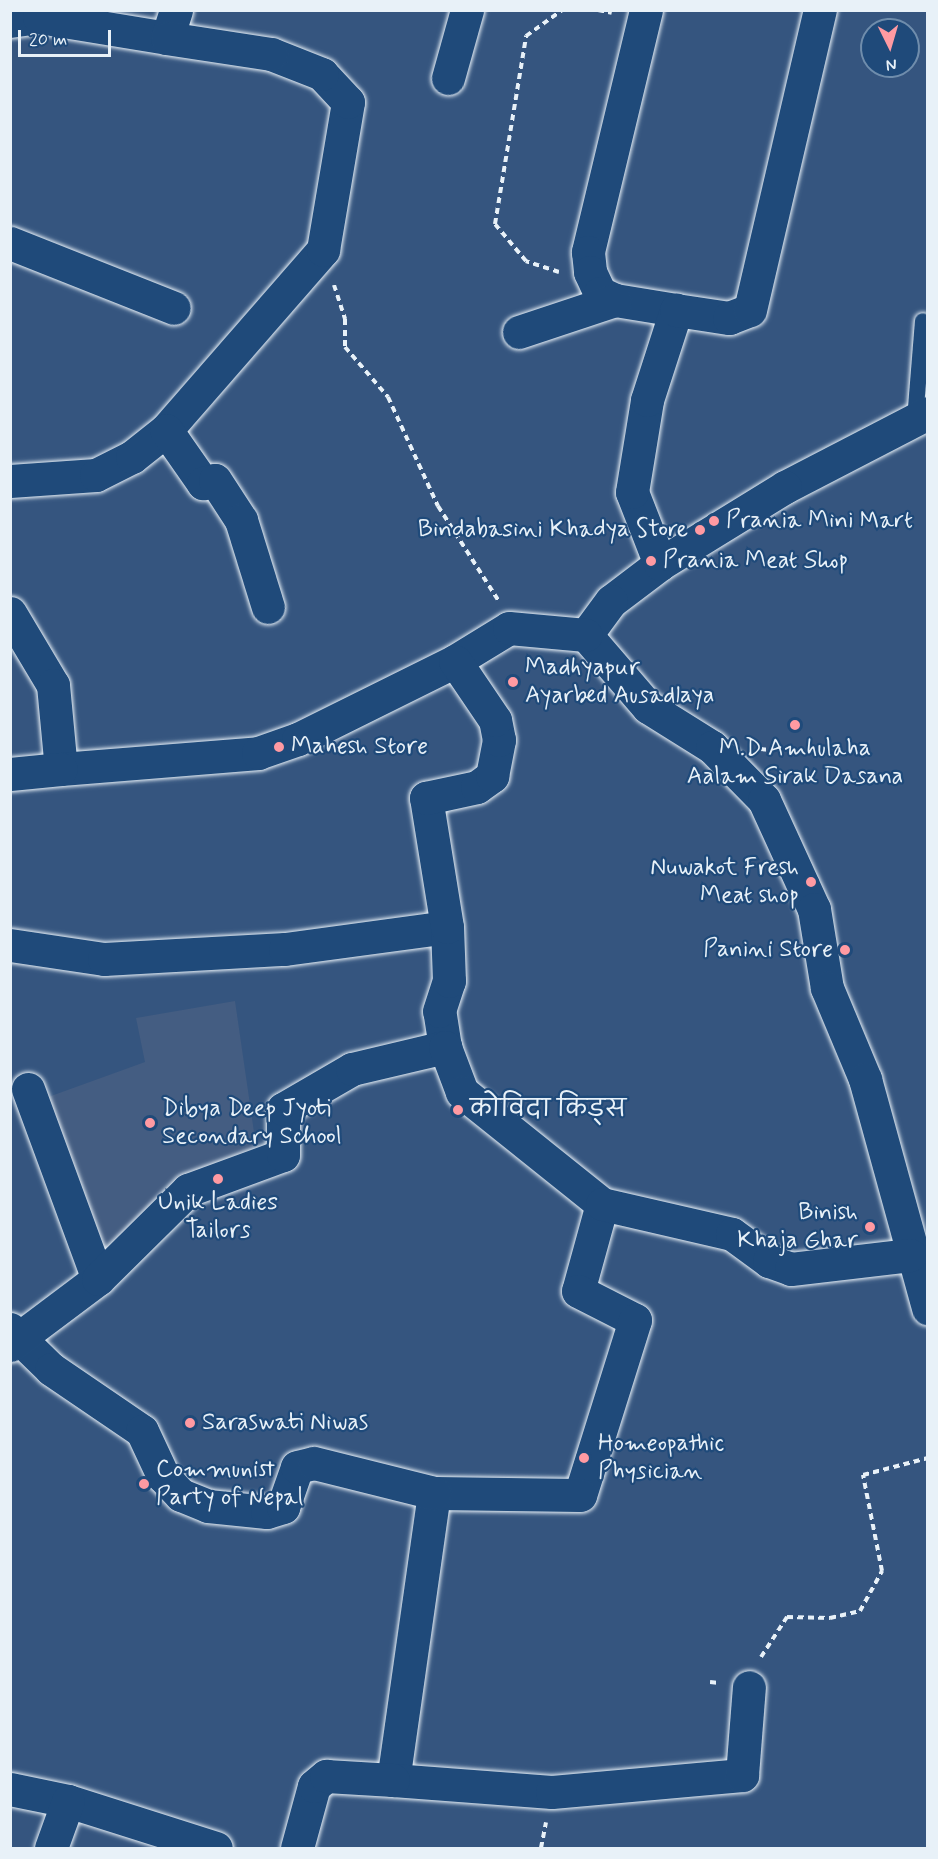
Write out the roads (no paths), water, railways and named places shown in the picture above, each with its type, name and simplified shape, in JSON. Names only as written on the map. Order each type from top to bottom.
[{"type":"street","points":[[448,78],[467,10]]},
{"type":"street","points":[[607,296],[588,252],[646,10]]},
{"type":"street","points":[[519,332],[607,296],[729,318],[750,310],[820,10]]},
{"type":"street","points":[[10,21],[39,17],[172,24],[271,54],[322,74],[348,102],[323,250],[166,430],[132,457],[96,476],[10,481]]},
{"type":"street","points":[[10,243],[174,308]]},
{"type":"street","points":[[660,564],[632,492],[635,454],[676,309]]},
{"type":"street","points":[[586,635],[611,601],[660,564],[785,487],[921,417]]},
{"type":"street","points":[[166,430],[203,483],[215,480],[242,520],[268,607]]},
{"type":"street","points":[[10,613],[53,685],[62,770]]},
{"type":"street","points":[[10,774],[258,753],[298,739],[455,661],[508,628],[586,635],[648,707],[712,747],[764,800],[814,909],[827,988],[865,1079],[910,1255],[927,1308]]},
{"type":"street","points":[[455,661],[495,720],[500,740],[492,776],[477,787],[426,798],[447,927],[449,981],[439,1011],[445,1047],[462,1092],[602,1204],[732,1234],[769,1261],[792,1269],[910,1255]]},
{"type":"street","points":[[10,945],[104,959],[285,949],[447,927]]},
{"type":"street","points":[[445,1047],[352,1069],[283,1109],[283,1155],[188,1190],[98,1279],[13,1338],[51,1369],[141,1431],[162,1476],[181,1495],[208,1506],[267,1512],[283,1508],[297,1467],[314,1463],[434,1493],[580,1495],[635,1320],[578,1291],[602,1204]]},
{"type":"street","points":[[28,1089],[98,1279]]},
{"type":"street","points":[[393,1780],[434,1493]]},
{"type":"street","points":[[297,1848],[314,1786],[326,1776],[552,1792],[742,1776],[748,1687]]},
{"type":"street","points":[[10,1789],[68,1801],[216,1848]]},
{"type":"street","points":[[51,1848],[68,1801]]},
{"type":"lane","points":[[921,417],[923,321]]},
{"type":"place","name":"Prania Mini Mart","points":[[714,521]]},
{"type":"place","name":"Bindabasini Khadya Store","points":[[700,530]]},
{"type":"place","name":"Prania Meat Shop","points":[[651,561]]},
{"type":"place","name":"Madhyapur Ayarbed Ausadlaya","points":[[513,682]]},
{"type":"place","name":"M.D Amhulaha Aalam Sirak Dasana","points":[[795,725]]},
{"type":"place","name":"Mahesh Store","points":[[279,747]]},
{"type":"place","name":"Nuwakot Fresh Meat shop","points":[[811,882]]},
{"type":"place","name":"Panini Store","points":[[845,950]]},
{"type":"place","name":"कोविदा किड्स","points":[[458,1110]]},
{"type":"place","name":"Dibya Deep Jyoti Secondary School","points":[[150,1123]]},
{"type":"place","name":"Unik Ladies Tailors","points":[[218,1179]]},
{"type":"place","name":"Binish Khaja Ghar","points":[[870,1227]]},
{"type":"place","name":"Saraswati Niwas","points":[[190,1423]]},
{"type":"place","name":"Homeopathic Physician","points":[[584,1458]]},
{"type":"place","name":"Communist Party of Nepal","points":[[144,1484]]}]
